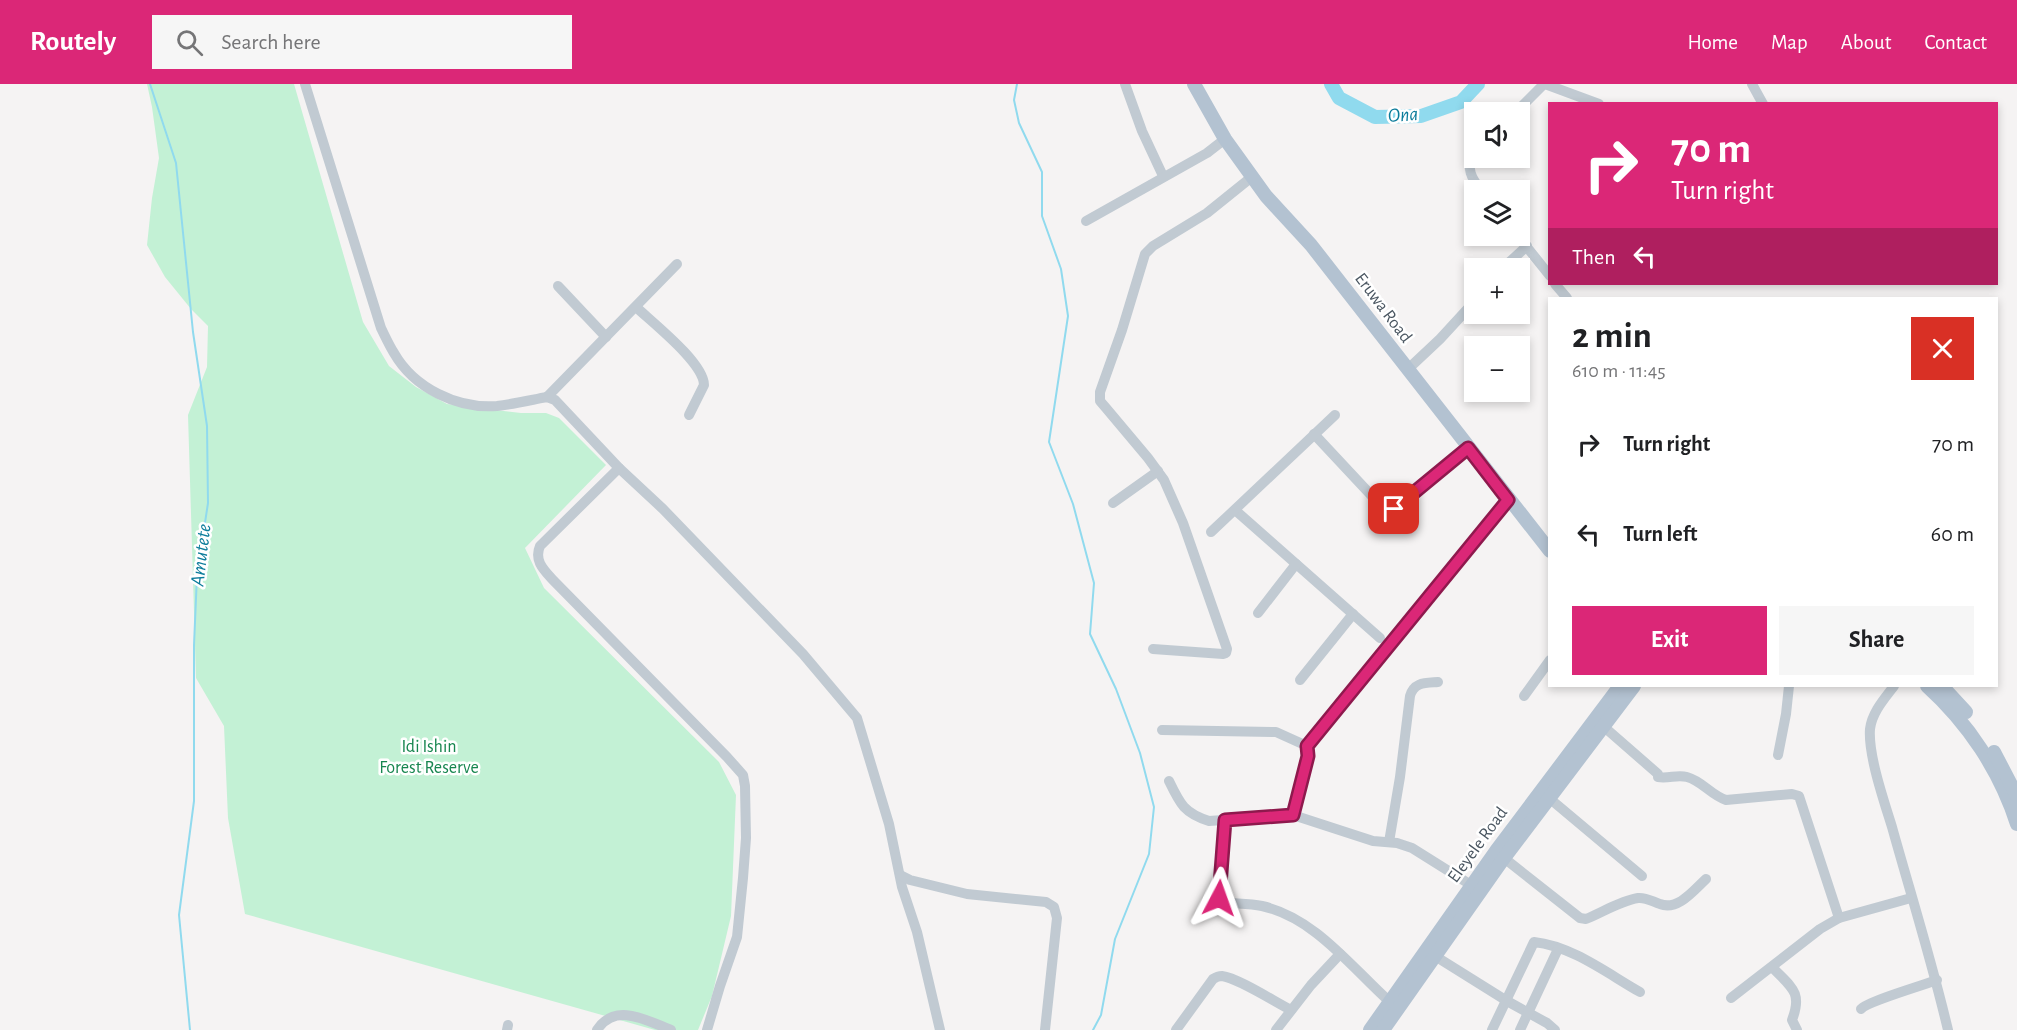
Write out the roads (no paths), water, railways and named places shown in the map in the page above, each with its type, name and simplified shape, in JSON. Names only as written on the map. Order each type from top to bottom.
[{"type":"main road","name":"Eruwa Road","points":[[1194,84],[1225,140],[1266,196],[1311,245],[1548,549]]},
{"type":"main road","name":"Eleyele Road","points":[[1370,1030],[1472,885],[1589,737],[1619,687]]},
{"type":"main road","name":"Eleyele Road","points":[[1589,737],[1603,726],[1633,687]]},
{"type":"main road","points":[[1929,687],[1954,712],[1993,768],[2017,824]]},
{"type":"main road","points":[[1943,687],[1962,707],[1983,735],[2001,762],[2017,796]]},
{"type":"main road","name":"Eleyele Road","points":[[1383,1030],[1549,798],[1569,763]]},
{"type":"street","points":[[305,84],[381,328],[400,362],[434,393],[476,406],[495,406],[553,398],[803,654],[852,712],[862,731],[868,758],[882,797],[902,887],[917,932],[940,1030]]},
{"type":"street","points":[[1125,84],[1142,131],[1163,176]]},
{"type":"street","points":[[1525,102],[1544,84],[1594,102]]},
{"type":"street","points":[[1752,84],[1762,102]]},
{"type":"street","points":[[1086,221],[1207,153],[1225,140]]},
{"type":"street","points":[[1153,649],[1222,654],[1226,653],[1227,649],[1176,504],[1158,471],[1100,401],[1101,387],[1122,330],[1145,254],[1153,246],[1207,213],[1253,176]]},
{"type":"street","points":[[1514,258],[1527,246],[1548,273]]},
{"type":"street","points":[[548,397],[677,264]]},
{"type":"street","points":[[1556,285],[1566,297]]},
{"type":"street","points":[[558,286],[606,337]]},
{"type":"street","points":[[636,307],[700,370],[704,385],[689,415]]},
{"type":"street","points":[[1407,370],[1464,313]]},
{"type":"street","points":[[1211,532],[1335,415]]},
{"type":"street","points":[[1314,434],[1384,509],[1389,511],[1468,448]]},
{"type":"street","points":[[619,468],[540,546],[538,558],[541,566],[552,579],[742,775],[745,786],[746,838],[739,926],[708,1030]]},
{"type":"street","points":[[1113,503],[1158,471]]},
{"type":"street","points":[[1293,815],[1308,756],[1307,746],[1508,500]]},
{"type":"street","points":[[1234,510],[1380,638]]},
{"type":"street","points":[[1258,612],[1296,564]]},
{"type":"street","points":[[1300,680],[1353,614]]},
{"type":"street","points":[[1524,696],[1548,663]]},
{"type":"street","points":[[1389,842],[1410,696],[1419,684],[1438,682]]},
{"type":"street","points":[[1778,755],[1789,687]]},
{"type":"street","points":[[1893,687],[1879,706],[1872,720],[1870,733],[1880,786],[1911,898],[1937,980],[1948,1030]]},
{"type":"street","points":[[1603,726],[1658,774],[1658,777],[1670,778],[1678,775],[1688,777],[1726,800],[1792,794],[1799,796],[1839,918]]},
{"type":"street","points":[[1162,730],[1276,732],[1307,746]]},
{"type":"street","points":[[1169,781],[1178,799],[1190,814],[1209,821],[1293,815],[1373,841],[1389,842],[1412,848],[1472,885]]},
{"type":"street","points":[[1549,798],[1642,876]]},
{"type":"street","points":[[1225,820],[1220,902],[1260,905],[1291,916],[1309,927],[1390,1002]]},
{"type":"street","points":[[1504,858],[1580,918],[1586,919],[1638,898],[1673,906],[1706,879]]},
{"type":"street","points":[[900,875],[910,880],[968,894],[1046,902],[1054,907],[1057,918],[1045,1030]]},
{"type":"street","points":[[1731,998],[1820,929],[1839,918],[1911,898]]},
{"type":"street","points":[[1492,1030],[1533,944],[1537,942],[1582,958],[1640,992]]},
{"type":"street","points":[[1520,1030],[1558,948]]},
{"type":"street","points":[[1276,1030],[1311,984],[1340,954]]},
{"type":"street","points":[[1435,956],[1555,1030]]},
{"type":"street","points":[[1772,967],[1796,995],[1797,1003],[1792,1020],[1797,1030]]},
{"type":"street","points":[[1176,1030],[1213,979],[1222,976],[1291,1010]]},
{"type":"street","points":[[1860,1009],[1866,1003],[1937,980]]},
{"type":"street","points":[[597,1030],[611,1016],[627,1015],[671,1030]]},
{"type":"waterway","name":"Amutete","points":[[150,84],[176,163],[193,332],[207,426],[208,503],[197,575],[194,645],[194,801],[179,915],[190,1030]]},
{"type":"waterway","points":[[1017,84],[1014,100],[1019,123],[1042,172],[1042,216],[1061,269],[1068,316],[1049,442],[1073,504],[1094,583],[1090,634],[1116,689],[1140,753],[1154,807],[1149,854],[1115,939],[1101,1015],[1093,1030]]},
{"type":"waterway","name":"Ona","points":[[1331,84],[1339,98],[1375,117],[1421,116],[1461,102],[1478,84]]},
{"type":"park label","name":"Idi Ishin Forest Reserve","points":[[429,757]]}]
